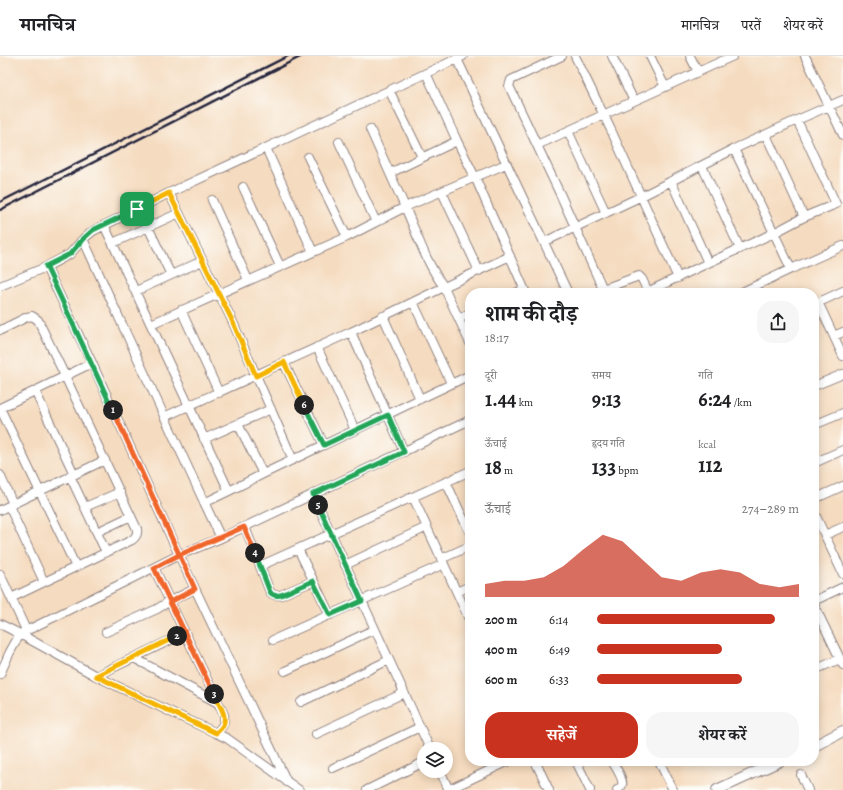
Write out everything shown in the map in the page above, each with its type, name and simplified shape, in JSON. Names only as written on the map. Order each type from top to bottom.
[{"type":"street","points":[[562,56],[511,80],[509,86],[602,287],[606,288],[639,276],[642,279],[645,288]]},
{"type":"street","points":[[575,56],[642,196],[678,278]]},
{"type":"street","points":[[612,56],[634,101]]},
{"type":"street","points":[[650,56],[665,87]]},
{"type":"street","points":[[690,56],[698,72]]},
{"type":"street","points":[[537,145],[731,56]]},
{"type":"street","points":[[805,56],[843,135]]},
{"type":"street","points":[[0,286],[67,256],[93,230],[460,57],[506,164],[566,288]]},
{"type":"street","points":[[426,73],[475,177],[524,288]]},
{"type":"street","points":[[389,90],[422,157]]},
{"type":"street","points":[[544,242],[797,120],[843,100]]},
{"type":"street","points":[[656,288],[708,262],[740,249],[804,217],[839,202],[797,120]]},
{"type":"street","points":[[370,129],[406,207],[430,265],[436,277],[444,287],[465,332]]},
{"type":"street","points":[[568,131],[606,213]]},
{"type":"street","points":[[766,135],[804,217]]},
{"type":"street","points":[[390,172],[457,141]]},
{"type":"street","points":[[339,142],[376,222]]},
{"type":"street","points":[[266,148],[313,252]]},
{"type":"street","points":[[734,150],[792,268]]},
{"type":"street","points":[[308,157],[347,236]]},
{"type":"street","points":[[152,324],[313,252],[406,207],[506,164]]},
{"type":"street","points":[[702,166],[740,249]]},
{"type":"street","points":[[671,181],[708,262]]},
{"type":"street","points":[[243,187],[280,266]]},
{"type":"street","points":[[442,192],[479,271]]},
{"type":"street","points":[[169,193],[233,324],[293,460]]},
{"type":"street","points":[[212,200],[248,280]]},
{"type":"street","points":[[113,242],[179,213]]},
{"type":"street","points":[[104,225],[152,324],[229,491]]},
{"type":"street","points":[[148,227],[171,275]]},
{"type":"street","points":[[83,239],[221,538]]},
{"type":"street","points":[[750,288],[843,246]]},
{"type":"street","points":[[164,417],[351,332],[510,256]]},
{"type":"street","points":[[136,291],[202,261]]},
{"type":"street","points":[[46,266],[92,363],[179,555],[287,782]]},
{"type":"street","points":[[819,302],[843,291]]},
{"type":"street","points":[[413,302],[451,384]]},
{"type":"street","points":[[819,308],[843,356]]},
{"type":"street","points":[[181,310],[219,393]]},
{"type":"street","points":[[1,330],[27,317],[32,316],[38,320],[138,533],[132,540],[11,598]]},
{"type":"street","points":[[383,316],[420,399]]},
{"type":"street","points":[[459,318],[465,316]]},
{"type":"street","points":[[351,332],[404,452]]},
{"type":"street","points":[[834,336],[843,332]]},
{"type":"street","points":[[317,347],[355,430]]},
{"type":"street","points":[[284,362],[324,445]]},
{"type":"street","points":[[76,567],[0,408],[92,363]]},
{"type":"street","points":[[819,383],[843,374]]},
{"type":"street","points":[[204,503],[465,377]]},
{"type":"street","points":[[35,391],[106,552]]},
{"type":"street","points":[[204,439],[271,410]]},
{"type":"street","points":[[819,423],[843,413]]},
{"type":"street","points":[[0,674],[10,652],[23,632],[179,555],[221,538],[465,422]]},
{"type":"street","points":[[238,424],[263,474]]},
{"type":"street","points":[[819,462],[843,450]]},
{"type":"street","points":[[0,510],[105,460]]},
{"type":"street","points":[[260,566],[465,473]]},
{"type":"street","points":[[0,475],[11,505],[44,582]]},
{"type":"street","points":[[446,482],[465,522]]},
{"type":"street","points":[[819,498],[843,486]]},
{"type":"street","points":[[85,507],[120,492]]},
{"type":"street","points":[[313,494],[427,742]]},
{"type":"street","points":[[413,497],[465,609]]},
{"type":"street","points":[[97,532],[131,516]]},
{"type":"street","points":[[819,522],[842,569]]},
{"type":"street","points":[[244,527],[270,592],[273,595],[281,595],[313,581]]},
{"type":"street","points":[[345,565],[427,527]]},
{"type":"street","points":[[825,535],[843,527]]},
{"type":"street","points":[[298,549],[330,615]]},
{"type":"street","points":[[273,640],[362,601],[443,562],[465,549]]},
{"type":"street","points":[[154,568],[224,716],[225,720],[222,727],[216,733]]},
{"type":"street","points":[[0,574],[11,598],[23,632]]},
{"type":"street","points":[[819,599],[843,587]]},
{"type":"street","points":[[457,592],[465,588]]},
{"type":"street","points":[[106,632],[157,609],[195,589]]},
{"type":"street","points":[[819,619],[841,658],[819,668]]},
{"type":"street","points":[[0,624],[23,632],[96,676],[228,739],[299,790]]},
{"type":"street","points":[[285,671],[375,629]]},
{"type":"street","points":[[96,676],[185,633]]},
{"type":"street","points":[[134,658],[218,703]]},
{"type":"street","points":[[301,702],[389,660]]},
{"type":"street","points":[[316,734],[404,693]]},
{"type":"street","points":[[333,768],[420,727]]},
{"type":"street","points":[[819,744],[843,732]]},
{"type":"street","points":[[367,790],[417,765]]},
{"type":"street","points":[[443,778],[449,790],[499,766]]},
{"type":"street","points":[[537,766],[548,788],[538,790]]},
{"type":"street","points":[[581,766],[590,790]]},
{"type":"street","points":[[615,766],[622,780],[621,787],[618,790]]},
{"type":"street","points":[[662,766],[673,790]]},
{"type":"street","points":[[717,790],[769,766]]},
{"type":"street","points":[[801,776],[808,790]]},
{"type":"railway","points":[[0,202],[288,56]]},
{"type":"railway","points":[[0,210],[302,56]]},
{"type":"route","points":[[137,209],[93,230],[70,254],[46,266],[92,363],[179,555],[195,589],[170,602],[185,633],[96,676],[216,733],[224,724],[224,716],[201,668],[170,602],[154,568],[179,555],[244,527],[270,592],[273,595],[281,595],[313,581],[330,615],[362,601],[313,494],[404,452],[388,415],[324,445],[284,362],[256,376],[231,318],[169,193],[137,209]]}]
